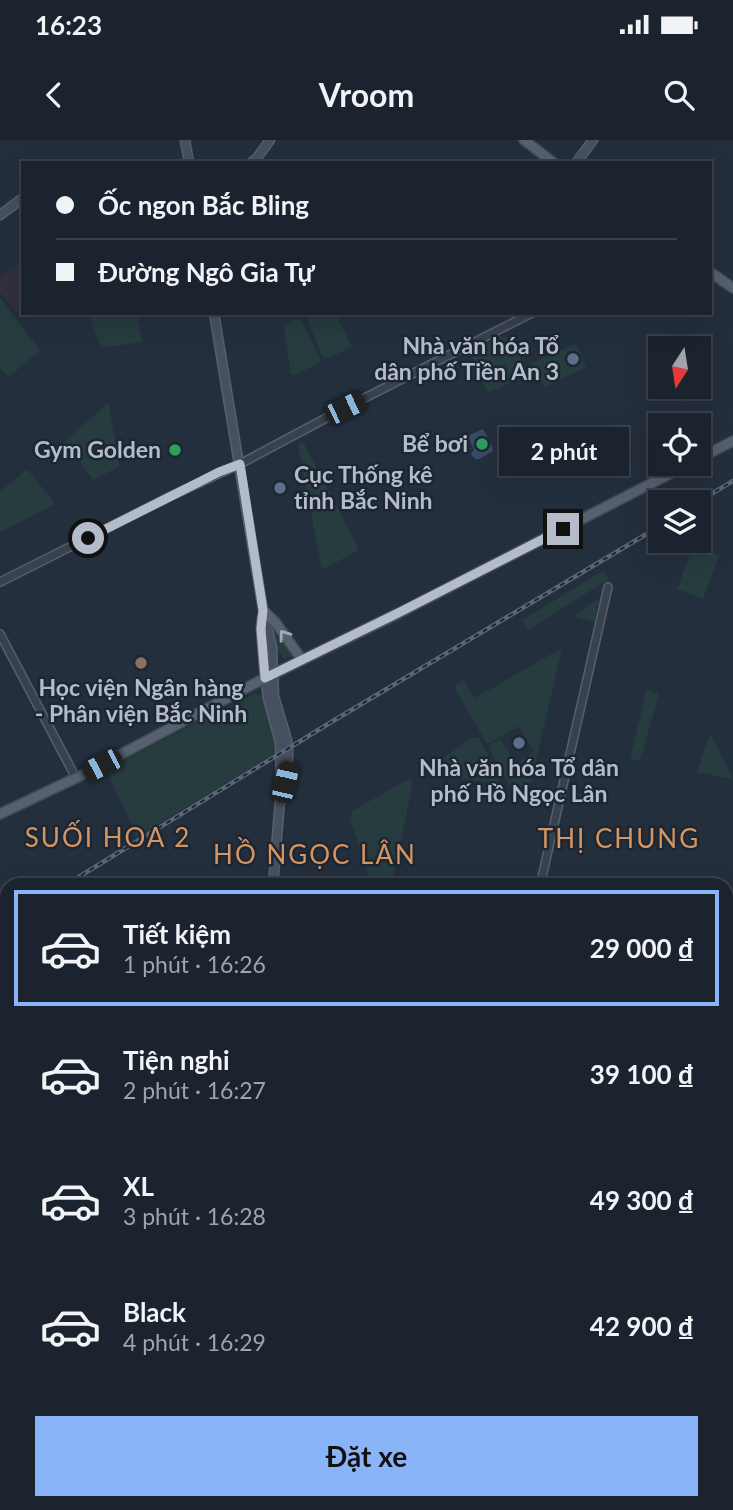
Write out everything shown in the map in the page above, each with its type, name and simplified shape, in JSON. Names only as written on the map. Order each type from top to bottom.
[{"type":"main road","points":[[185,140],[189,161]]},
{"type":"main road","points":[[253,161],[270,140]]},
{"type":"main road","points":[[524,140],[551,161]]},
{"type":"main road","points":[[577,161],[593,140]]},
{"type":"main road","points":[[0,215],[21,199]]},
{"type":"main road","points":[[712,273],[733,288]]},
{"type":"main road","points":[[214,315],[263,610],[272,647],[269,677],[286,740],[288,758],[280,804],[274,878]]},
{"type":"main road","points":[[711,452],[733,441]]},
{"type":"main road","points":[[0,814],[76,778],[302,660],[666,476]]},
{"type":"main road","points":[[263,610],[276,623],[302,660]]},
{"type":"street","points":[[0,582],[240,464],[528,315]]},
{"type":"street","points":[[542,878],[608,587]]},
{"type":"street","points":[[0,634],[76,778]]},
{"type":"shaded area","points":[[21,262],[21,310],[17,313],[0,292],[0,278]]},
{"type":"green space","points":[[0,297],[40,351],[8,377],[0,368]]},
{"type":"green space","points":[[89,315],[137,315],[142,342],[101,347]]},
{"type":"green space","points":[[310,315],[336,315],[352,347],[327,358],[322,356],[308,322]]},
{"type":"green space","points":[[296,319],[302,321],[321,361],[295,375],[291,374],[284,325]]},
{"type":"green space","points":[[501,336],[510,339],[528,372],[527,376],[489,392],[471,354],[472,350]]},
{"type":"green space","points":[[576,344],[586,367],[544,387],[531,363]]},
{"type":"green space","points":[[107,404],[119,465],[93,480],[65,441]]},
{"type":"green space","points":[[303,442],[358,548],[322,570],[298,445]]},
{"type":"green space","points":[[26,470],[53,501],[53,505],[0,532],[0,492]]},
{"type":"green space","points":[[711,552],[719,555],[703,599],[677,589],[690,553]]},
{"type":"green space","points":[[603,571],[609,579],[528,630],[522,620]]},
{"type":"green space","points":[[599,598],[594,622],[573,616]]},
{"type":"green space","points":[[275,631],[291,656],[284,659],[277,650]]},
{"type":"green space","points":[[562,648],[529,791],[511,788],[488,746],[500,739],[516,764],[534,752],[518,726],[487,744],[454,687],[463,680],[475,698]]},
{"type":"green space","points":[[647,689],[659,694],[640,761],[630,759]]},
{"type":"green space","points":[[255,693],[266,697],[279,751],[137,837],[106,769]]},
{"type":"green space","points":[[710,733],[733,779],[697,772]]},
{"type":"green space","points":[[473,737],[479,738],[500,778],[498,785],[440,774],[437,763]]},
{"type":"green space","points":[[410,778],[411,792],[393,878],[370,878],[350,818],[352,811]]},
{"type":"water","name":"Bể bơi","points":[[483,429],[493,451],[475,459],[471,454],[474,450],[468,436]]},
{"type":"railway","points":[[711,494],[733,481]]},
{"type":"railway","points":[[77,878],[648,533]]},
{"type":"place","name":"Nhà văn hóa Tổ dân phố Tiền An 3","points":[[573,359]]},
{"type":"place","name":"Bể bơi","points":[[482,444]]},
{"type":"place","name":"Gym Golden","points":[[175,450]]},
{"type":"place","name":"Cục Thống kê tỉnh Bắc Ninh","points":[[280,488]]},
{"type":"place","name":"Học viện Ngân hàng - Phân viện Bắc Ninh","points":[[141,663]]},
{"type":"place","name":"Nhà văn hóa Tổ dân phố Hồ Ngọc Lân","points":[[519,743]]},
{"type":"district","name":"SUỐI HOA 2","points":[[108,838]]},
{"type":"district","name":"THỊ CHUNG","points":[[619,839]]},
{"type":"district","name":"HỒ NGỌC LÂN","points":[[315,855]]},
{"type":"route","points":[[88,538],[240,464],[263,610],[261,629],[265,678],[563,529]]}]
